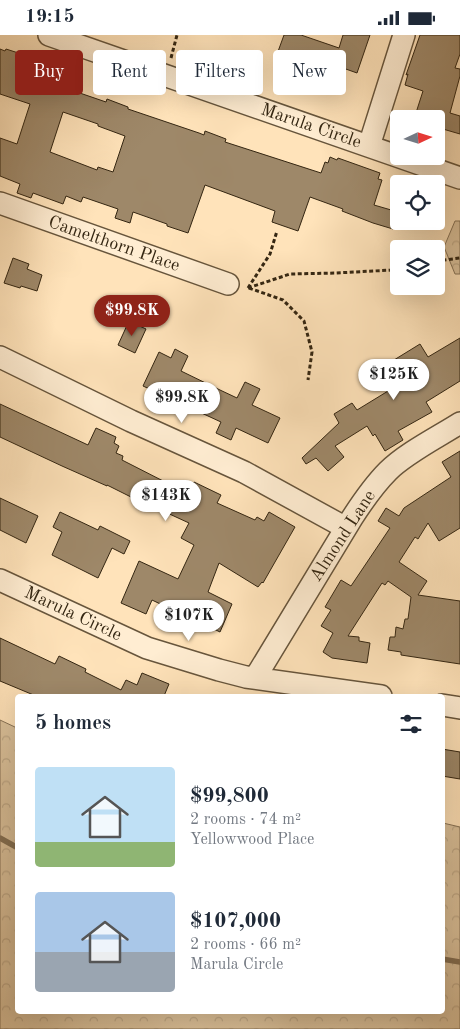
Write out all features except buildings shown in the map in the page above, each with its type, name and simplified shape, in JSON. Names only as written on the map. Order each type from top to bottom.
[{"type":"street","name":"Marula Circle","points":[[49,35],[460,178]]},
{"type":"street","points":[[369,146],[404,35]]},
{"type":"street","name":"Camelthorn Place","points":[[0,203],[239,287]]},
{"type":"street","points":[[0,357],[131,421],[244,472],[346,528]]},
{"type":"street","name":"Almond Lane","points":[[255,678],[367,495],[389,470],[460,423]]},
{"type":"street","name":"Marula Circle","points":[[0,580],[147,648],[219,670],[255,678],[367,694]]},
{"type":"street","points":[[445,706],[460,708]]},
{"type":"path","points":[[239,287],[270,254],[277,231]]},
{"type":"path","points":[[445,260],[460,258]]},
{"type":"path","points":[[239,287],[290,274],[390,270]]},
{"type":"path","points":[[239,287],[284,300],[304,321],[312,352],[308,380]]},
{"type":"green space","points":[[455,221],[460,221],[460,274],[455,274],[445,249],[445,245]]},
{"type":"green space","points":[[0,720],[15,727],[15,1014],[445,1014],[445,823],[460,827],[460,1029],[0,1029]]},
{"type":"waterway","points":[[0,838],[15,846]]},
{"type":"waterway","points":[[445,960],[460,962]]}]
